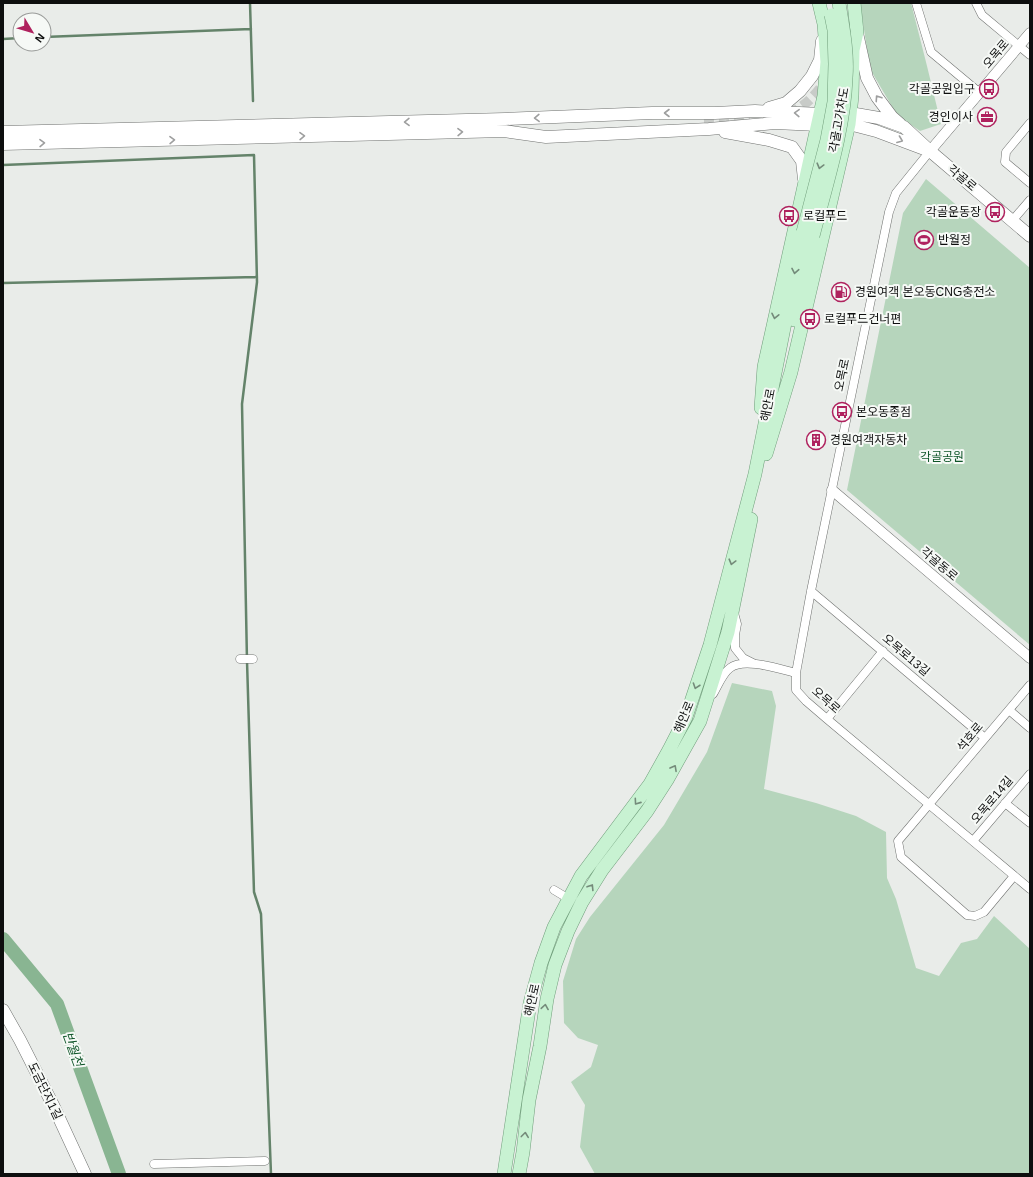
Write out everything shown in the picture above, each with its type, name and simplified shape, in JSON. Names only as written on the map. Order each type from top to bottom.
[{"type":"main road","points":[[758,472],[764,367],[824,96],[827,62],[824,24],[819,3]]},
{"type":"main road","name":"각골고가차도","points":[[808,234],[834,102],[834,30],[830,3]]},
{"type":"main road","name":"각골고가차도","points":[[808,234],[836,144],[843,110],[846,77],[845,41],[838,3]]},
{"type":"main road","points":[[854,3],[856,32],[867,78],[877,97],[892,117],[904,127]]},
{"type":"main road","points":[[755,111],[786,103],[800,91],[812,76],[820,60],[824,24]]},
{"type":"main road","points":[[758,472],[791,372],[850,119],[853,50],[856,32]]},
{"type":"main road","points":[[3,132],[755,111],[819,119]]},
{"type":"main road","name":"각골로","points":[[850,119],[879,118],[904,127],[1030,236]]},
{"type":"main road","points":[[3,144],[504,131],[546,137],[819,119],[850,119]]},
{"type":"main road","name":"각골로","points":[[850,119],[876,131],[930,151]]},
{"type":"main road","points":[[706,126],[769,140],[792,147],[802,161],[804,185]]},
{"type":"main road","points":[[813,146],[822,134],[834,131],[841,138],[842,153]]},
{"type":"main road","name":"해안로","points":[[519,1174],[529,1100],[540,1046],[547,1000],[555,965],[582,902],[602,870],[647,811],[667,780],[700,721],[728,632],[758,472],[808,234]]},
{"type":"main road","name":"해안로","points":[[504,1174],[530,1003],[541,963],[554,927],[581,876],[650,784],[686,717],[710,645],[758,472]]},
{"type":"main road","name":"도금단지1길","points":[[3,1010],[54,1107],[85,1174]]},
{"type":"street","points":[[916,3],[931,52],[980,93]]},
{"type":"street","points":[[976,3],[982,15],[1030,55]]},
{"type":"street","name":"오목로","points":[[1030,33],[930,151],[896,194],[889,212],[811,591],[796,672],[796,690],[806,701],[1030,889]]},
{"type":"street","points":[[1030,123],[1006,152],[1005,162],[1030,183]]},
{"type":"street","points":[[1012,221],[1030,200]]},
{"type":"street","name":"각골동로","points":[[832,490],[1030,658]]},
{"type":"street","name":"오목로13길","points":[[811,591],[985,738]]},
{"type":"street","points":[[733,608],[737,624],[735,648],[743,658],[754,664]]},
{"type":"street","points":[[827,719],[883,651]]},
{"type":"street","points":[[240,659],[253,659]]},
{"type":"street","points":[[702,714],[723,675],[730,668],[738,665],[754,664],[796,672]]},
{"type":"street","name":"석호로","points":[[929,804],[1030,685]]},
{"type":"street","points":[[1009,710],[1030,728]]},
{"type":"street","name":"오목로14길","points":[[973,841],[1030,775]]},
{"type":"street","points":[[1005,803],[1030,824]]},
{"type":"street","points":[[929,804],[898,841],[901,857],[967,915],[974,916],[984,912],[1014,876]]},
{"type":"street","points":[[554,890],[568,899]]},
{"type":"street","points":[[154,1164],[265,1161]]},
{"type":"green space","points":[[860,3],[911,3],[941,124],[920,131],[897,115],[870,69]]},
{"type":"green space","name":"각골공원","points":[[926,179],[1030,268],[1030,645],[847,490],[903,213]]},
{"type":"green space","points":[[732,683],[772,691],[776,706],[764,789],[816,803],[856,816],[886,832],[887,878],[896,899],[916,968],[939,976],[961,943],[977,939],[994,916],[1030,949],[1030,1174],[595,1174],[580,1147],[585,1105],[571,1082],[591,1067],[598,1045],[578,1038],[564,1023],[563,981],[576,939],[590,917],[664,825],[707,752]]},
{"type":"waterway","points":[[250,3],[253,101]]},
{"type":"waterway","points":[[52,37],[251,29]]},
{"type":"waterway","points":[[3,39],[12,38]]},
{"type":"waterway","points":[[3,165],[254,155],[257,282],[242,404],[247,661],[254,892],[261,914],[271,1174]]},
{"type":"waterway","points":[[3,283],[257,277]]},
{"type":"waterway","name":"반월천","points":[[3,939],[57,1004],[119,1174]]},
{"type":"tunnel","points":[[789,113],[799,108],[814,96],[825,82]]},
{"type":"tunnel","points":[[704,122],[750,120]]},
{"type":"place","name":"각골공원입구","points":[[989,89]]},
{"type":"place","name":"경인이사","points":[[987,117]]},
{"type":"place","name":"각골운동장","points":[[995,212]]},
{"type":"place","name":"로컬푸드","points":[[789,216]]},
{"type":"place","name":"반월정","points":[[924,240]]},
{"type":"place","name":"경원여객 본오동CNG충전소","points":[[841,292]]},
{"type":"place","name":"로컬푸드건너편","points":[[810,319]]},
{"type":"place","name":"본오동종점","points":[[842,412]]},
{"type":"place","name":"경원여객자동차","points":[[816,440]]}]
